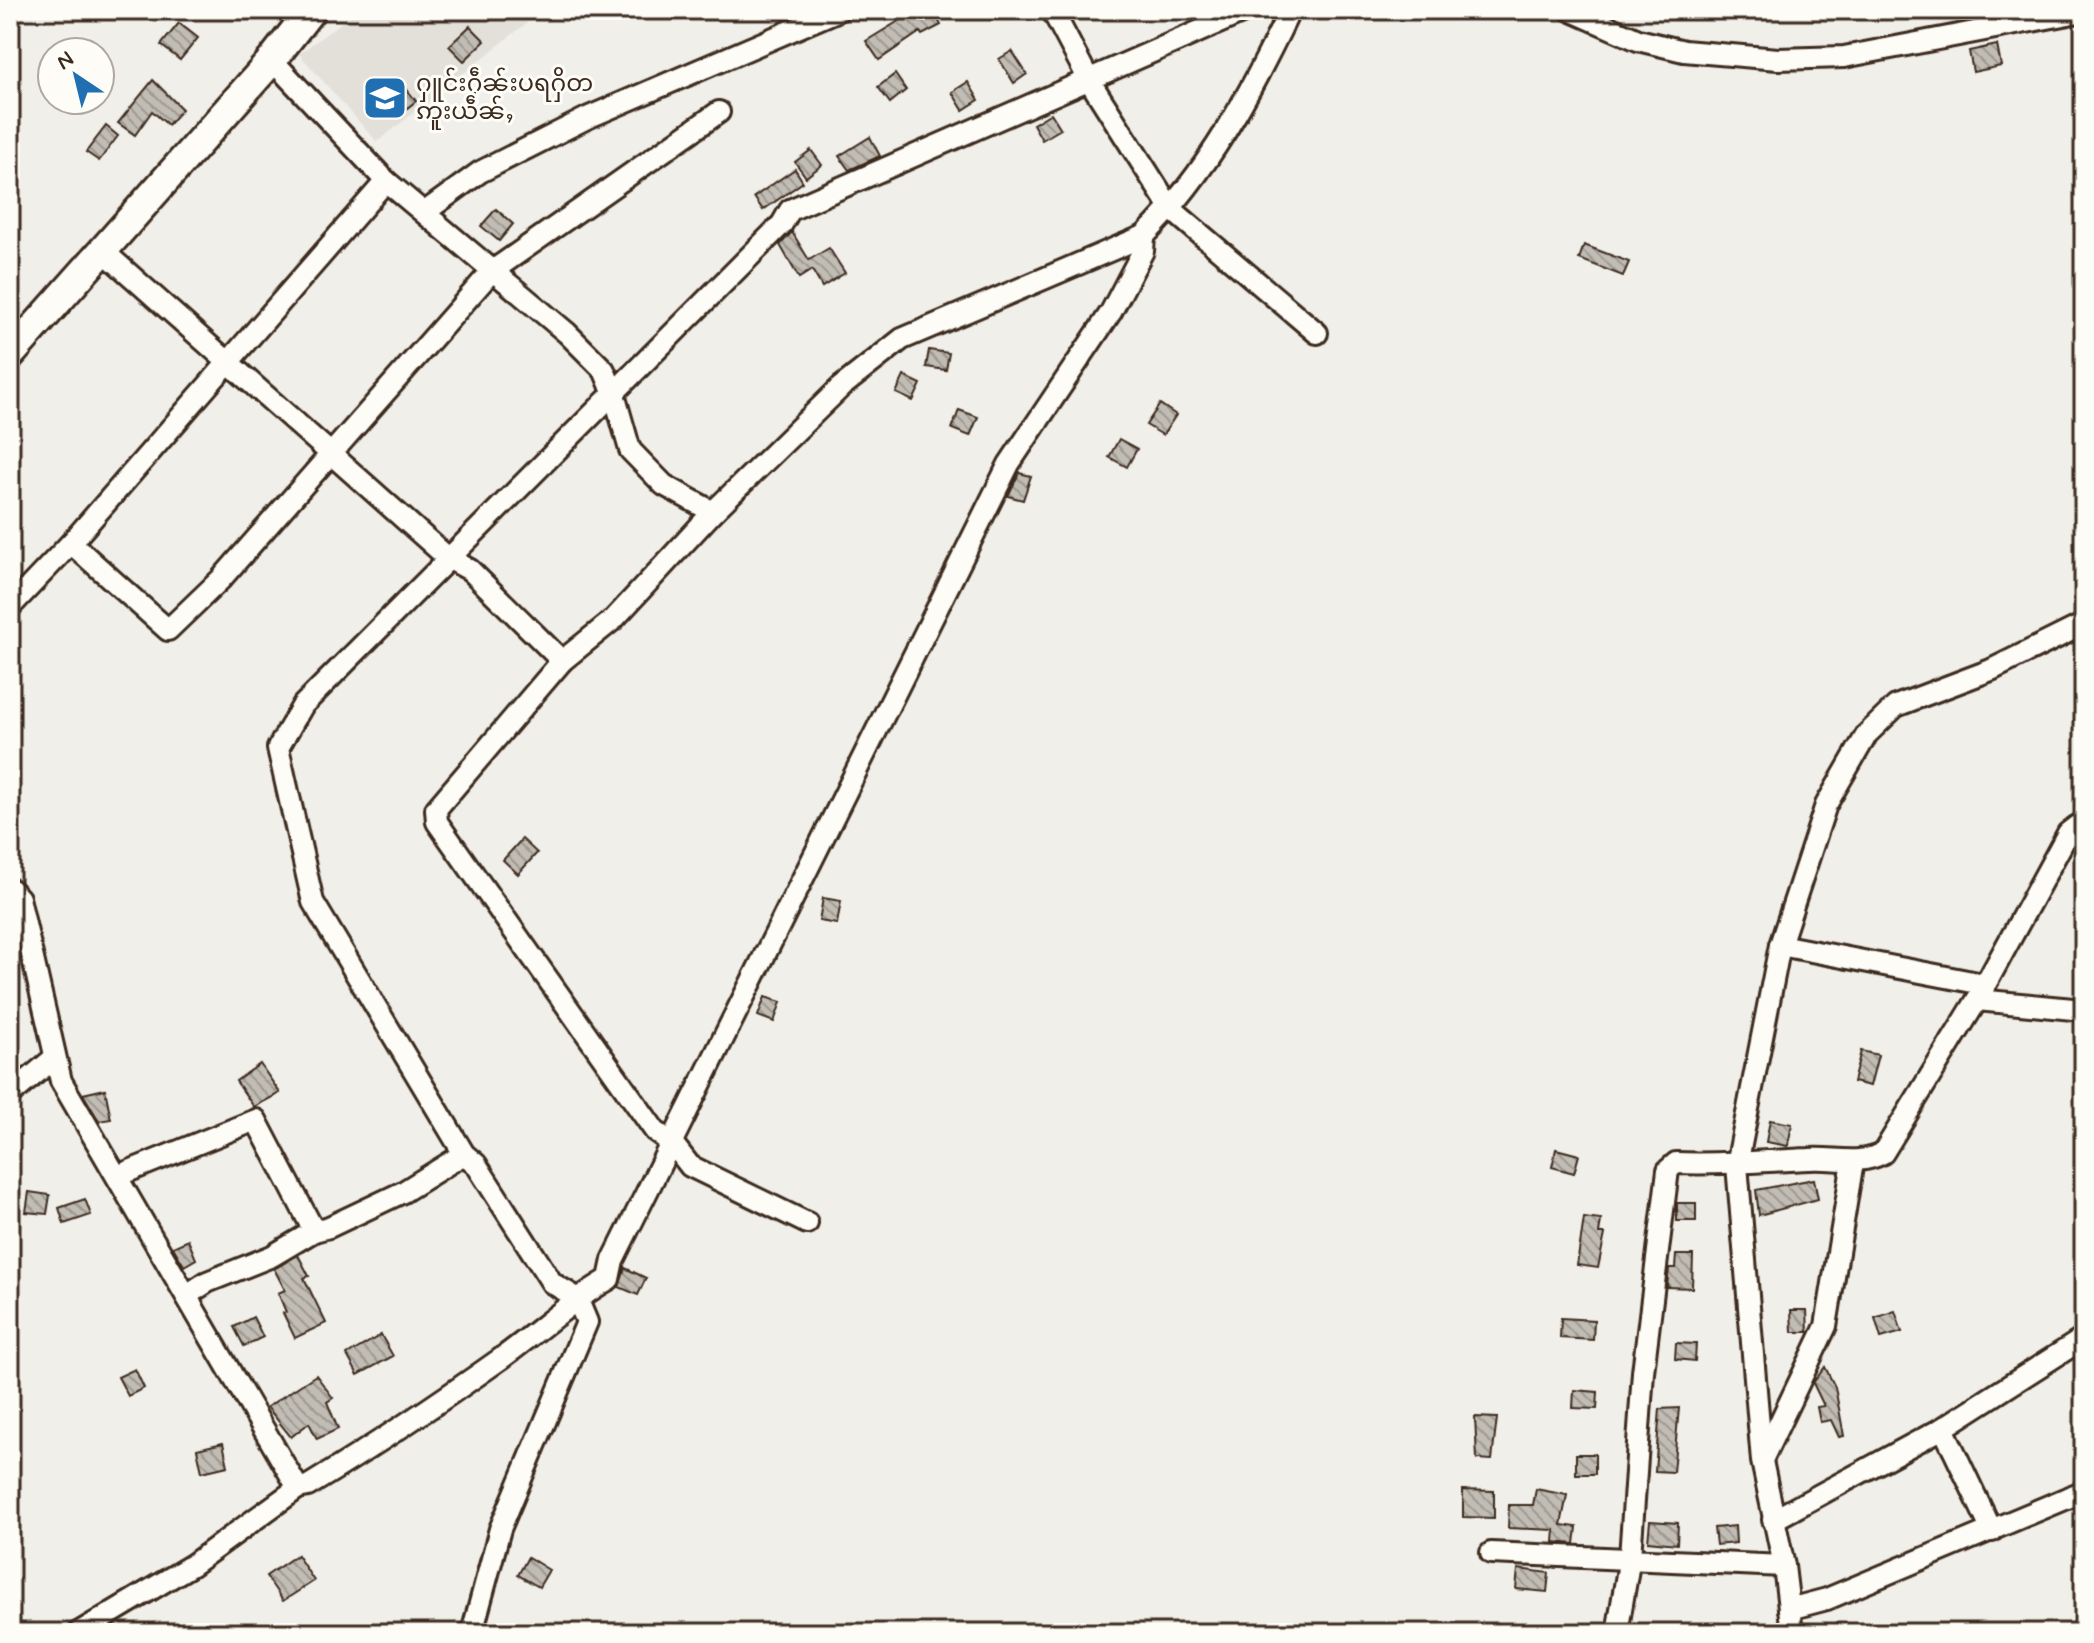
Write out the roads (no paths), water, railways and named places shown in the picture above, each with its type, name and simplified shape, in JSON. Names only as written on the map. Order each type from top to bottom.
[{"type":"street","points":[[10,355],[272,60],[311,10]]},
{"type":"street","points":[[425,212],[480,172],[587,118],[839,10]]},
{"type":"street","points":[[1052,10],[1089,80],[1171,209],[1317,333]]},
{"type":"street","points":[[472,1633],[500,1529],[587,1322],[577,1298],[552,1283],[476,1164],[464,1154],[313,902],[278,748],[303,705],[782,224],[790,210],[1248,10]]},
{"type":"street","points":[[807,1223],[690,1166],[673,1144],[655,1131],[437,822],[436,809],[562,661],[614,619],[713,512],[841,387],[902,339],[1144,236],[1171,209],[1252,90],[1290,10]]},
{"type":"street","points":[[1570,10],[1638,40],[1684,51],[1778,59],[1844,57],[2084,11]]},
{"type":"street","points":[[272,60],[386,181],[567,333],[604,370],[630,450],[664,485],[713,512]]},
{"type":"street","points":[[71,543],[168,630],[221,579],[491,272],[719,112]]},
{"type":"street","points":[[10,607],[71,543],[386,181]]},
{"type":"street","points":[[78,1633],[192,1565],[298,1488],[308,1486],[386,1439],[503,1357],[577,1298],[609,1279],[613,1260],[1009,464],[1111,312],[1143,251],[1144,236]]},
{"type":"street","points":[[102,250],[328,455],[448,558],[470,570],[562,661]]},
{"type":"street","points":[[1792,1633],[1784,1566],[1762,1461],[1737,1165],[1780,945],[1826,805],[1867,734],[1896,706],[1991,670],[2084,624]]},
{"type":"street","points":[[1617,1633],[1630,1557],[1643,1372],[1668,1170],[1676,1163],[1737,1165],[1812,1158],[1871,1160],[1891,1144],[2068,833],[2077,826],[2084,827]]},
{"type":"street","points":[[10,889],[19,898],[53,1059],[61,1081],[298,1488]]},
{"type":"street","points":[[1780,945],[1980,992],[2084,1010]]},
{"type":"street","points":[[10,1095],[53,1059]]},
{"type":"street","points":[[117,1176],[256,1120],[314,1231]]},
{"type":"street","points":[[187,1295],[207,1282],[272,1256],[314,1231],[403,1192],[464,1154]]},
{"type":"street","points":[[1762,1461],[1826,1326],[1853,1161]]},
{"type":"street","points":[[1773,1520],[1943,1428],[2084,1338]]},
{"type":"street","points":[[1943,1428],[1992,1531]]},
{"type":"street","points":[[1789,1609],[1827,1599],[2084,1491]]},
{"type":"street","points":[[1491,1553],[1784,1566]]},
{"type":"place","name":"ႁူင်းႁဵၼ်းပရႁိတ ဢူးယဵၼ်ႇ","points":[[385,98]]}]
